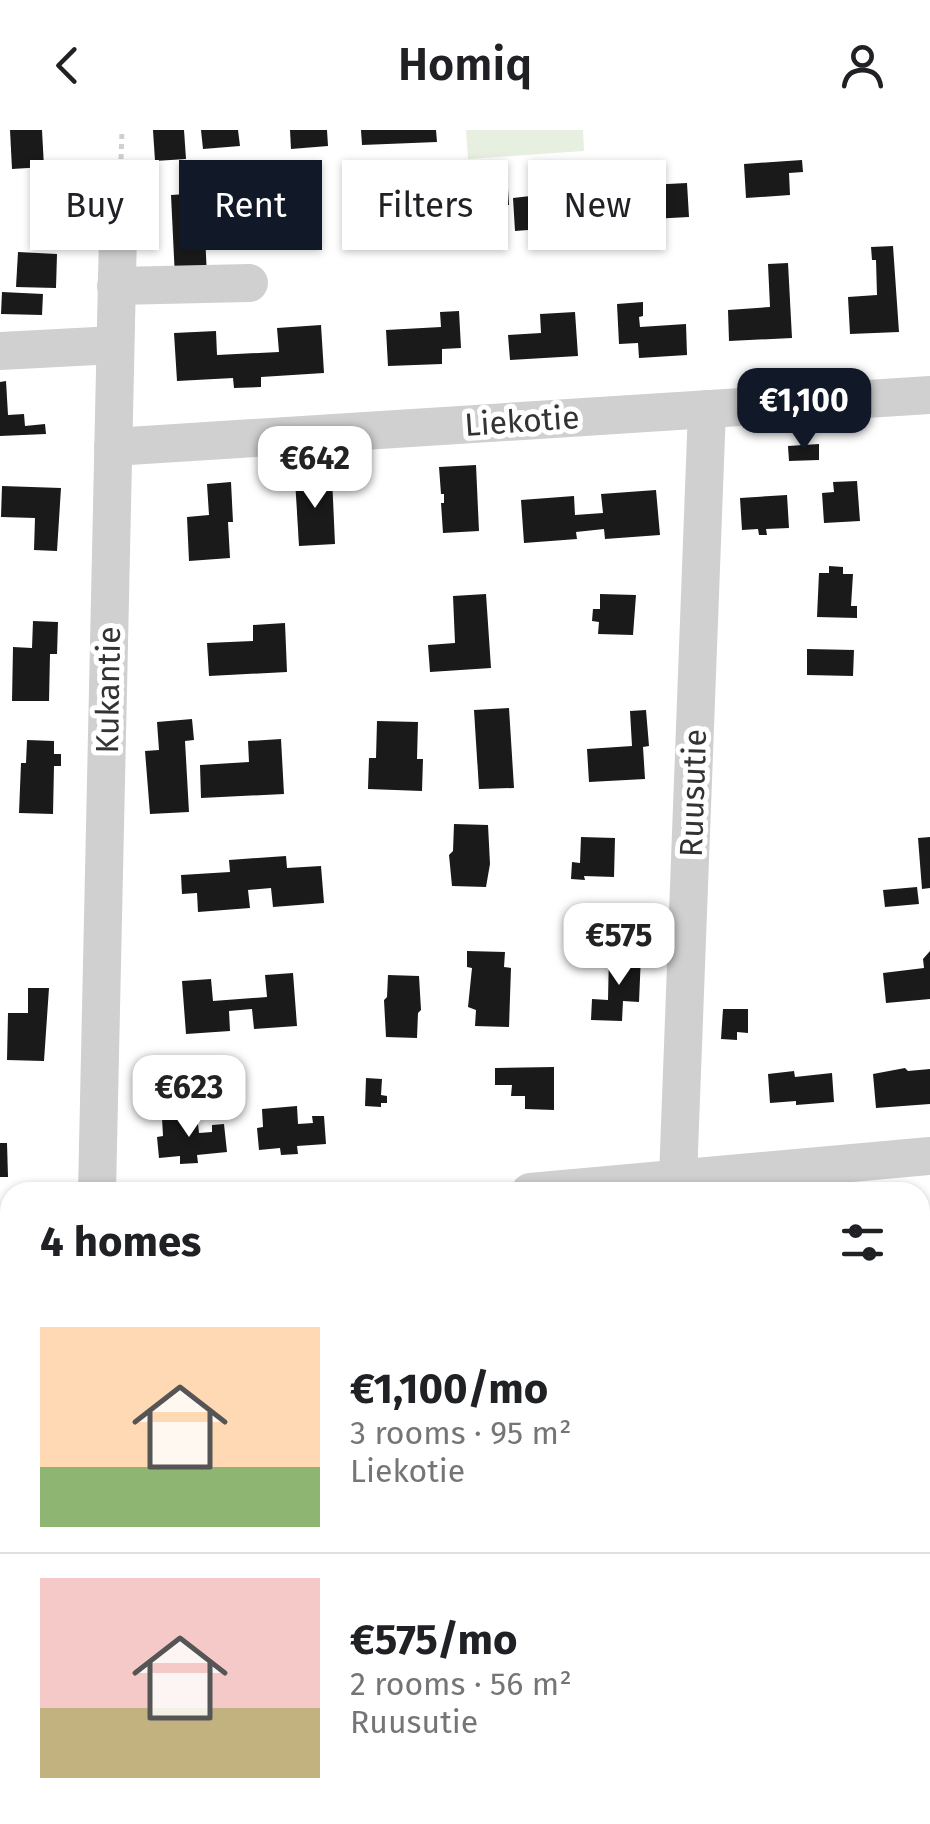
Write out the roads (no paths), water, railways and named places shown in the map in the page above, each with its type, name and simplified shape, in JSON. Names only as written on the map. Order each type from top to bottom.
[{"type":"street","name":"Kukantie","points":[[97,1182],[117,250]]},
{"type":"street","points":[[116,286],[249,283]]},
{"type":"street","points":[[0,352],[114,345]]},
{"type":"street","name":"Liekotie","points":[[113,447],[930,394]]},
{"type":"street","name":"Ruusutie","points":[[678,1178],[708,409]]},
{"type":"street","points":[[636,1182],[930,1156]]}]
